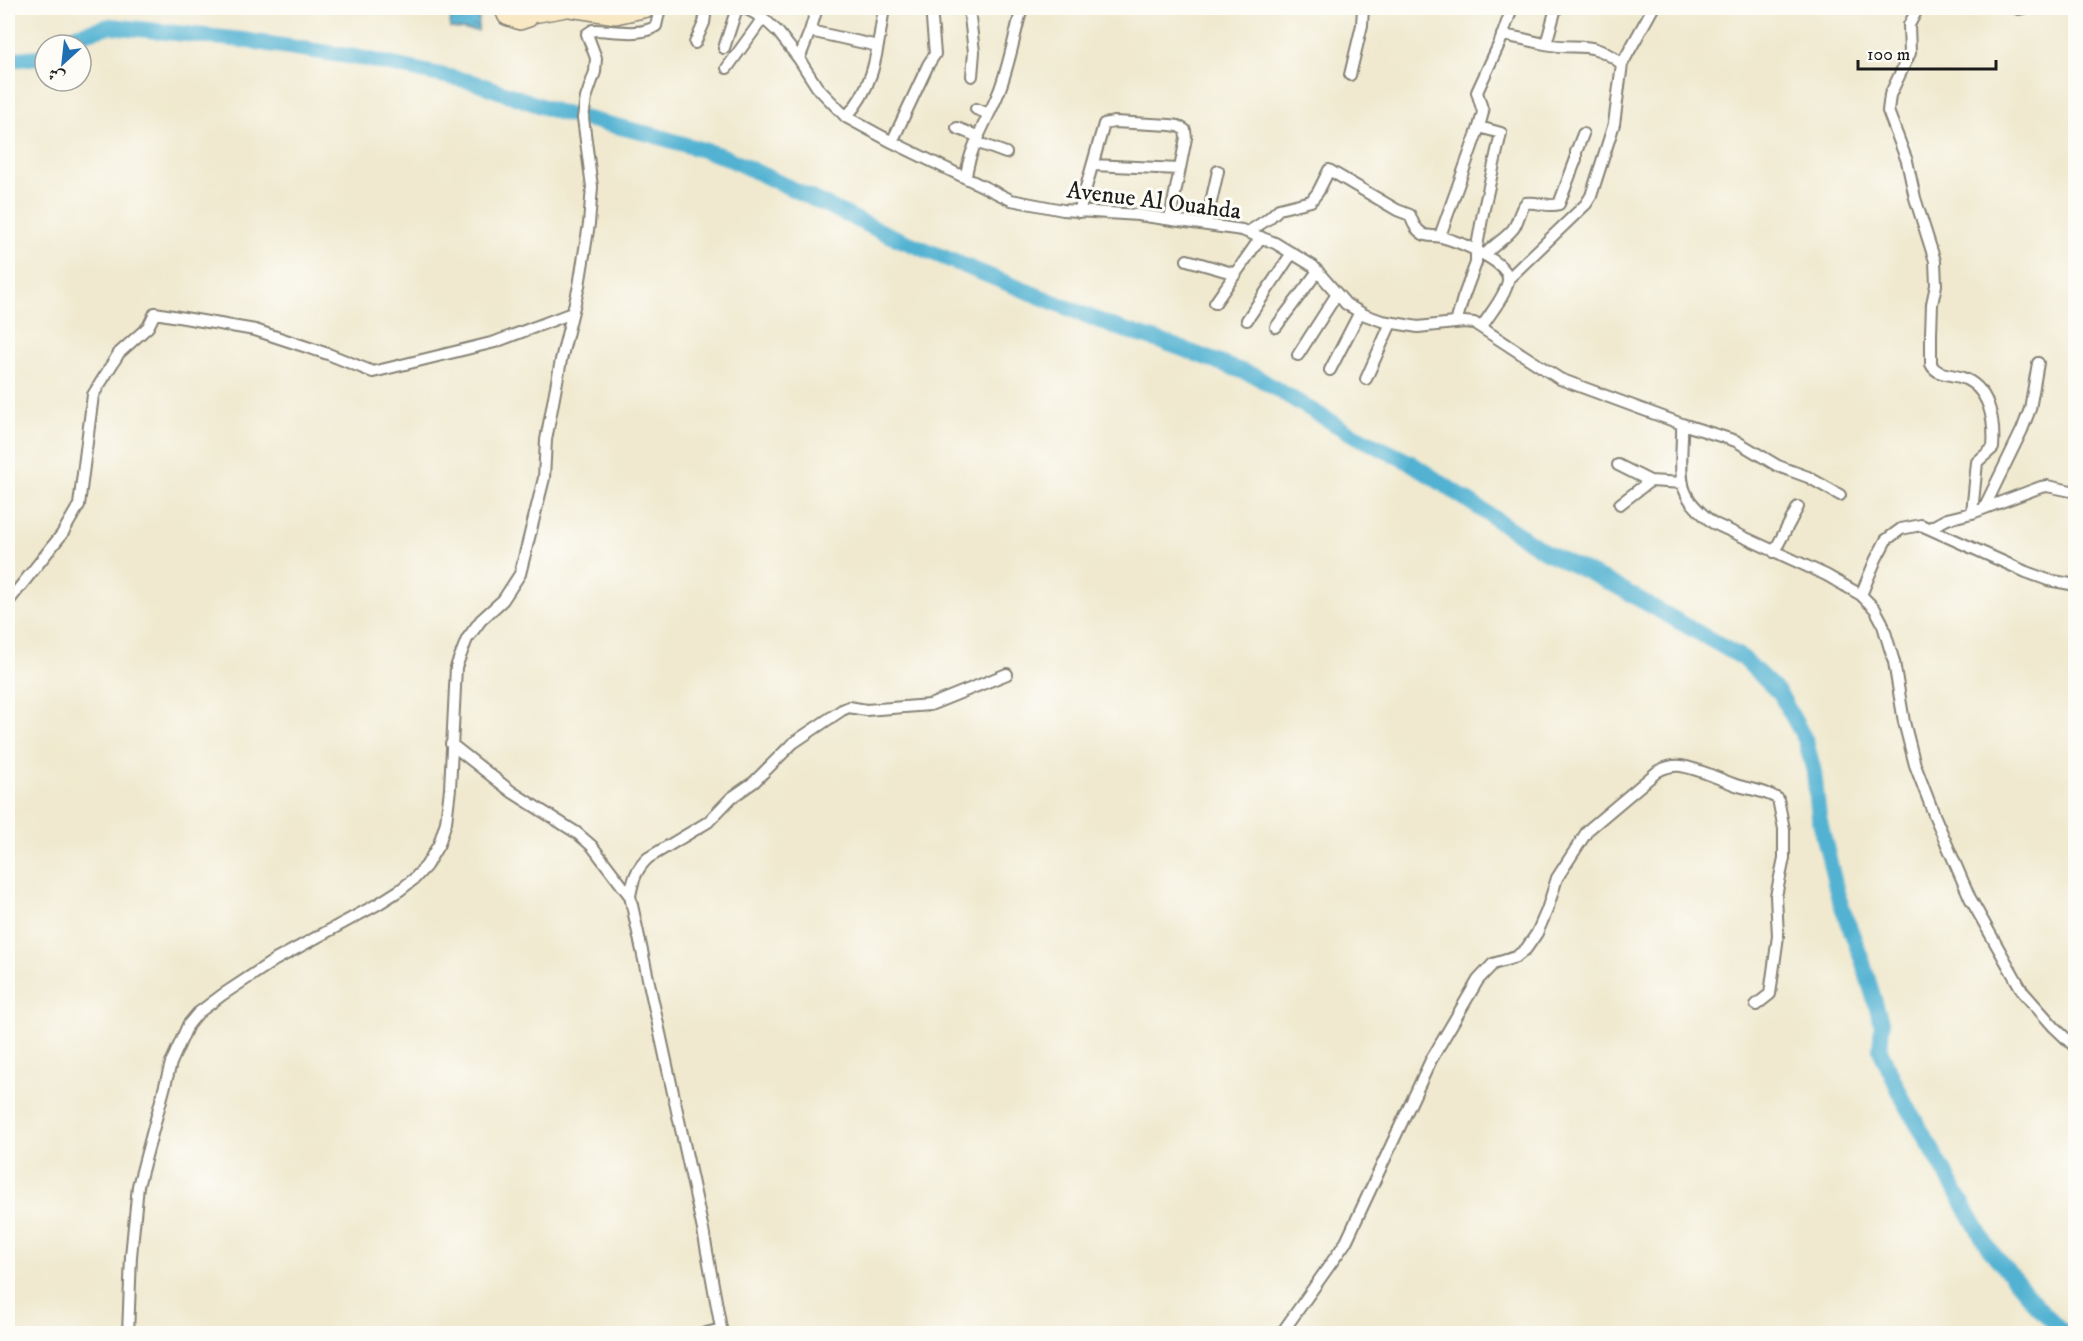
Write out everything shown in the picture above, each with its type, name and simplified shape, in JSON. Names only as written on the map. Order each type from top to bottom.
[{"type":"street","points":[[502,8],[506,16],[514,22],[525,21],[534,11],[565,8],[616,16],[652,8]]},
{"type":"street","points":[[128,1334],[138,1186],[171,1063],[188,1025],[198,1013],[222,994],[275,960],[378,904],[414,879],[426,866],[439,844],[446,822],[450,789],[454,681],[460,655],[466,639],[511,589],[525,560],[544,478],[546,440],[561,360],[579,286],[589,224],[592,187],[583,118],[585,98],[596,72],[596,58],[586,34],[593,30],[640,32],[650,30],[656,26],[660,8]]},
{"type":"street","points":[[695,43],[704,22],[706,8]]},
{"type":"street","points":[[724,48],[737,8]]},
{"type":"street","name":"Avenue Al Ouahda","points":[[745,8],[763,18],[799,59],[817,87],[846,117],[891,142],[1011,200],[1079,212],[1138,214],[1248,232],[1292,253],[1318,271],[1346,304],[1360,312],[1391,323],[1418,327],[1474,323],[1549,374],[1590,391],[1748,447],[1772,462],[1822,483],[1840,495]]},
{"type":"street","points":[[799,59],[817,8]]},
{"type":"street","points":[[846,117],[860,101],[873,70],[884,8]]},
{"type":"street","points":[[891,142],[935,54],[931,8]]},
{"type":"street","points":[[969,8],[974,52],[972,76]]},
{"type":"street","points":[[966,177],[967,168],[999,92],[1022,8]]},
{"type":"street","points":[[1350,75],[1362,25],[1363,8]]},
{"type":"street","points":[[1440,236],[1483,112],[1477,92],[1512,8]]},
{"type":"street","points":[[1546,44],[1556,8]]},
{"type":"street","points":[[1482,327],[1508,279],[1586,204],[1591,196],[1614,124],[1622,64],[1653,8]]},
{"type":"street","points":[[1918,8],[1909,25],[1910,53],[1890,94],[1888,111],[1907,161],[1917,207],[1935,261],[1936,285],[1932,304],[1931,364],[1939,373],[1962,378],[1974,384],[1984,395],[1995,434],[1994,448],[1977,462],[1972,513]]},
{"type":"street","points":[[2016,8],[2024,8]]},
{"type":"street","points":[[727,68],[763,18]]},
{"type":"street","points":[[810,31],[878,46]]},
{"type":"street","points":[[1502,35],[1546,44],[1600,49],[1622,64]]},
{"type":"street","points":[[976,110],[989,114]]},
{"type":"street","points":[[1079,212],[1101,128],[1107,122],[1182,127],[1186,138],[1170,219]]},
{"type":"street","points":[[1456,323],[1462,298],[1480,254],[1501,133],[1479,127]]},
{"type":"street","points":[[957,128],[1006,153]]},
{"type":"street","points":[[1480,254],[1490,249],[1515,227],[1526,203],[1559,204],[1584,134]]},
{"type":"street","points":[[1093,165],[1179,169]]},
{"type":"street","points":[[1248,232],[1279,209],[1311,201],[1329,170],[1397,210],[1410,215],[1414,226],[1425,236],[1440,236],[1497,263],[1507,273],[1508,279]]},
{"type":"street","points":[[1206,224],[1218,171]]},
{"type":"street","points":[[1215,303],[1261,237]]},
{"type":"street","points":[[1247,320],[1292,253]]},
{"type":"street","points":[[1187,260],[1236,274]]},
{"type":"street","points":[[1276,327],[1318,271]]},
{"type":"street","points":[[1298,355],[1337,294]]},
{"type":"street","points":[[1330,370],[1360,312]]},
{"type":"street","points":[[8,602],[62,534],[79,505],[93,394],[118,353],[148,327],[155,313],[255,330],[328,354],[373,372],[495,342],[572,313]]},
{"type":"street","points":[[1366,379],[1391,323]]},
{"type":"street","points":[[1984,508],[2030,409],[2038,363]]},
{"type":"street","points":[[1682,424],[1683,483],[1685,492],[1701,512],[1713,523],[1826,575],[1861,596],[1875,609],[1882,622],[1894,662],[1904,722],[1915,765],[1970,898],[2023,992],[2054,1028],[2076,1048]]},
{"type":"street","points":[[1618,465],[1650,481],[1683,483]]},
{"type":"street","points":[[1620,504],[1650,481]]},
{"type":"street","points":[[1930,528],[1947,519],[1972,513],[2027,491],[2047,486],[2076,492]]},
{"type":"street","points":[[1774,552],[1798,507]]},
{"type":"street","points":[[1861,596],[1886,540],[1901,529],[1921,525],[2026,572],[2048,580],[2076,585]]},
{"type":"street","points":[[703,1334],[722,1331],[703,1230],[630,896],[634,877],[640,865],[648,858],[708,822],[731,798],[754,782],[793,743],[842,710],[930,705],[1006,674]]},
{"type":"street","points":[[451,744],[512,792],[584,839],[592,846],[630,896]]},
{"type":"street","points":[[1281,1334],[1346,1242],[1431,1060],[1478,980],[1493,964],[1516,957],[1526,949],[1537,933],[1557,878],[1588,830],[1651,776],[1668,766],[1693,769],[1770,794],[1778,800],[1784,830],[1784,858],[1776,896],[1778,936],[1770,994],[1756,1005]]},
{"type":"water","points":[[451,14],[479,17],[478,31],[450,28]]},
{"type":"waterway","points":[[84,33],[110,26],[243,40],[361,58],[473,82],[558,112],[653,135],[723,156],[889,235],[1112,326],[1172,345],[1255,376],[1348,432],[1411,463],[1544,551],[1616,586],[1743,658],[1780,694],[1806,741],[1814,772],[1819,817],[1838,896],[1863,963],[1882,1025],[1880,1050],[1903,1099],[1989,1249],[2037,1306],[2065,1334]]},
{"type":"waterway","points":[[8,60],[33,58]]},
{"type":"waterway","points":[[8,76],[15,61]]}]
